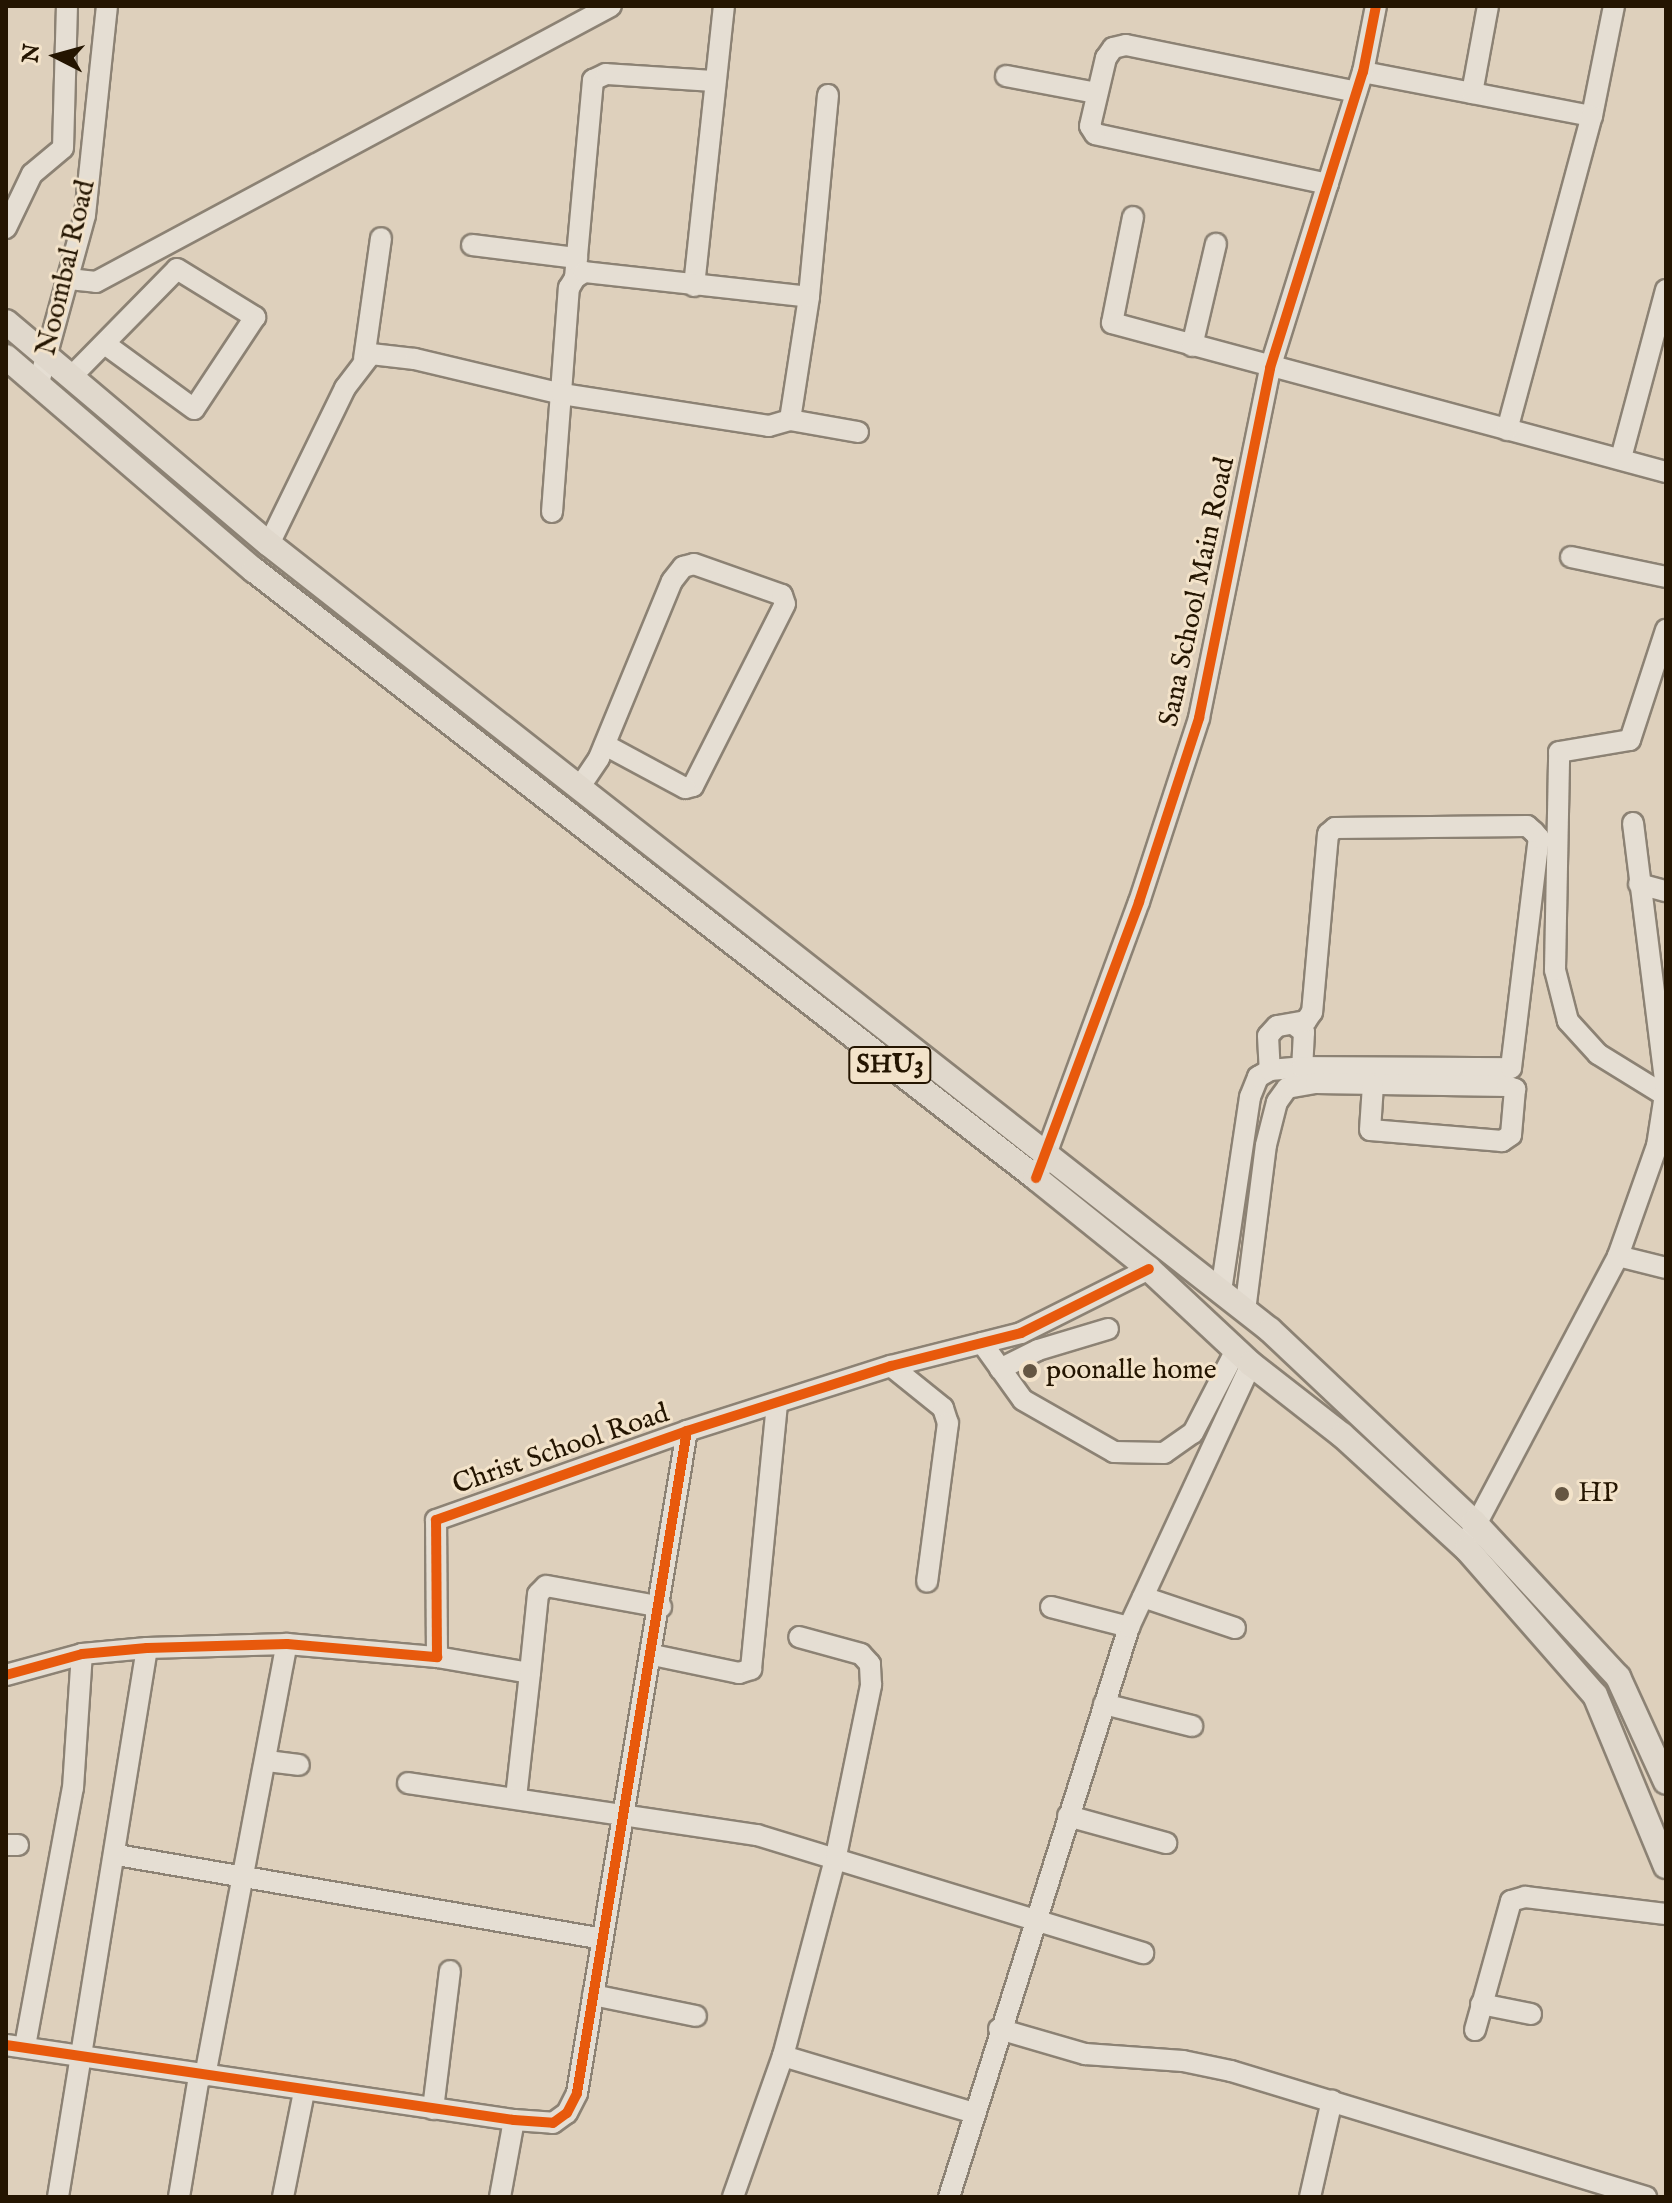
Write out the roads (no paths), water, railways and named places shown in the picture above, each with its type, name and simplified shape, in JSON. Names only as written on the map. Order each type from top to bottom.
[{"type":"main road","name":"SHU3","points":[[6,322],[269,544],[1245,1311],[1474,1522],[1618,1677],[1666,1782]]},
{"type":"main road","name":"SHU3","points":[[6,357],[254,570],[1036,1178],[1149,1269],[1243,1357],[1342,1435],[1467,1549],[1595,1695],[1666,1866]]},
{"type":"street","points":[[6,228],[32,174],[63,148],[67,6]]},
{"type":"street","name":"Noombal Road","points":[[38,386],[85,215],[107,6]]},
{"type":"street","points":[[69,279],[96,282],[611,6]]},
{"type":"street","points":[[694,286],[724,6]]},
{"type":"street","name":"Sana School Main Road","points":[[1036,1178],[1047,1155],[1199,718],[1270,368],[1360,82],[1376,6]]},
{"type":"street","points":[[1472,93],[1488,6]]},
{"type":"street","points":[[1507,430],[1592,116],[1614,6]]},
{"type":"street","points":[[1328,184],[1103,139],[1090,126],[1106,58],[1113,48],[1126,45],[1360,82],[1472,93],[1592,116]]},
{"type":"street","points":[[552,512],[569,288],[576,268],[593,80],[606,74],[715,81]]},
{"type":"street","points":[[1006,76],[1096,93]]},
{"type":"street","points":[[790,420],[809,297],[828,95]]},
{"type":"street","points":[[1133,217],[1112,323],[1270,368],[1666,472]]},
{"type":"street","points":[[269,544],[364,359],[381,238]]},
{"type":"street","points":[[1192,346],[1216,244]]},
{"type":"street","points":[[472,245],[584,272],[809,297]]},
{"type":"street","points":[[71,377],[177,269],[187,270],[255,317],[199,408],[190,408],[105,344]]},
{"type":"street","points":[[1621,458],[1666,290]]},
{"type":"street","points":[[364,359],[371,354],[415,359],[562,394],[769,426],[790,420],[858,432]]},
{"type":"street","points":[[1571,557],[1666,577]]},
{"type":"street","points":[[579,788],[605,745],[672,581],[683,567],[694,564],[782,595],[785,604],[693,786],[685,788],[605,745]]},
{"type":"street","points":[[1666,630],[1630,740],[1559,752],[1555,970],[1568,1021],[1598,1054],[1666,1096]]},
{"type":"street","points":[[1467,1549],[1474,1522],[1618,1256],[1657,1146],[1666,1096],[1633,823]]},
{"type":"street","points":[[1221,1291],[1250,1097],[1258,1077],[1270,1070],[1302,1067],[1511,1068],[1539,838],[1527,826],[1335,828],[1328,834],[1312,1012],[1296,1026]]},
{"type":"street","points":[[1639,884],[1666,891]]},
{"type":"street","points":[[1270,1070],[1268,1036],[1277,1026],[1296,1026],[1304,1032],[1302,1067]]},
{"type":"street","points":[[1245,1311],[1266,1145],[1277,1102],[1287,1088],[1373,1085],[1515,1089],[1511,1135],[1502,1141],[1370,1130],[1373,1085]]},
{"type":"street","points":[[1618,1256],[1666,1268]]},
{"type":"street","name":"Christ School Road","points":[[437,1657],[436,1520],[687,1431],[891,1366],[1021,1333],[1149,1269]]},
{"type":"street","points":[[1000,1369],[1038,1350],[1108,1329]]},
{"type":"street","points":[[982,1343],[1023,1400],[1114,1452],[1164,1453],[1193,1433],[1243,1357]]},
{"type":"street","points":[[949,2197],[999,2029],[1129,1627],[1243,1357]]},
{"type":"street","points":[[891,1366],[943,1408],[948,1423],[927,1582]]},
{"type":"street","points":[[653,1655],[739,1673],[751,1669],[777,1403]]},
{"type":"street","points":[[82,1654],[73,1788],[16,2046],[304,2092],[553,2123],[567,2113],[577,2093],[661,1607],[687,1431]]},
{"type":"street","points":[[516,1797],[538,1594],[546,1586],[661,1607]]},
{"type":"street","points":[[1143,1597],[1235,1628]]},
{"type":"street","points":[[1051,1607],[1129,1627]]},
{"type":"street","points":[[733,2197],[783,2056],[836,1856],[871,1685],[870,1664],[861,1654],[799,1637]]},
{"type":"street","points":[[6,1675],[82,1654],[147,1648],[287,1644],[437,1657],[530,1673]]},
{"type":"street","points":[[179,2197],[267,1761],[287,1644]]},
{"type":"street","points":[[58,2197],[117,1855],[147,1648]]},
{"type":"street","points":[[1104,1704],[1192,1726]]},
{"type":"street","points":[[267,1761],[299,1765]]},
{"type":"street","points":[[408,1783],[757,1835],[1035,1916],[1143,1953]]},
{"type":"street","points":[[1068,1816],[1166,1843]]},
{"type":"street","points":[[117,1855],[242,1880],[603,1939]]},
{"type":"street","points":[[1475,2030],[1505,1909],[1517,1898],[1666,1914]]},
{"type":"street","points":[[433,2109],[450,1971]]},
{"type":"street","points":[[593,1995],[696,2016]]},
{"type":"street","points":[[1481,2004],[1531,2014]]},
{"type":"street","points":[[999,2029],[1097,2056],[1183,2061],[1231,2071],[1646,2197]]},
{"type":"street","points":[[783,2056],[974,2113]]},
{"type":"street","points":[[283,2197],[304,2092]]},
{"type":"street","points":[[1310,2197],[1332,2100]]},
{"type":"street","points":[[500,2197],[514,2120]]},
{"type":"place","name":"poonalle home","points":[[1030,1371]]},
{"type":"place","name":"HP","points":[[1562,1494]]}]
